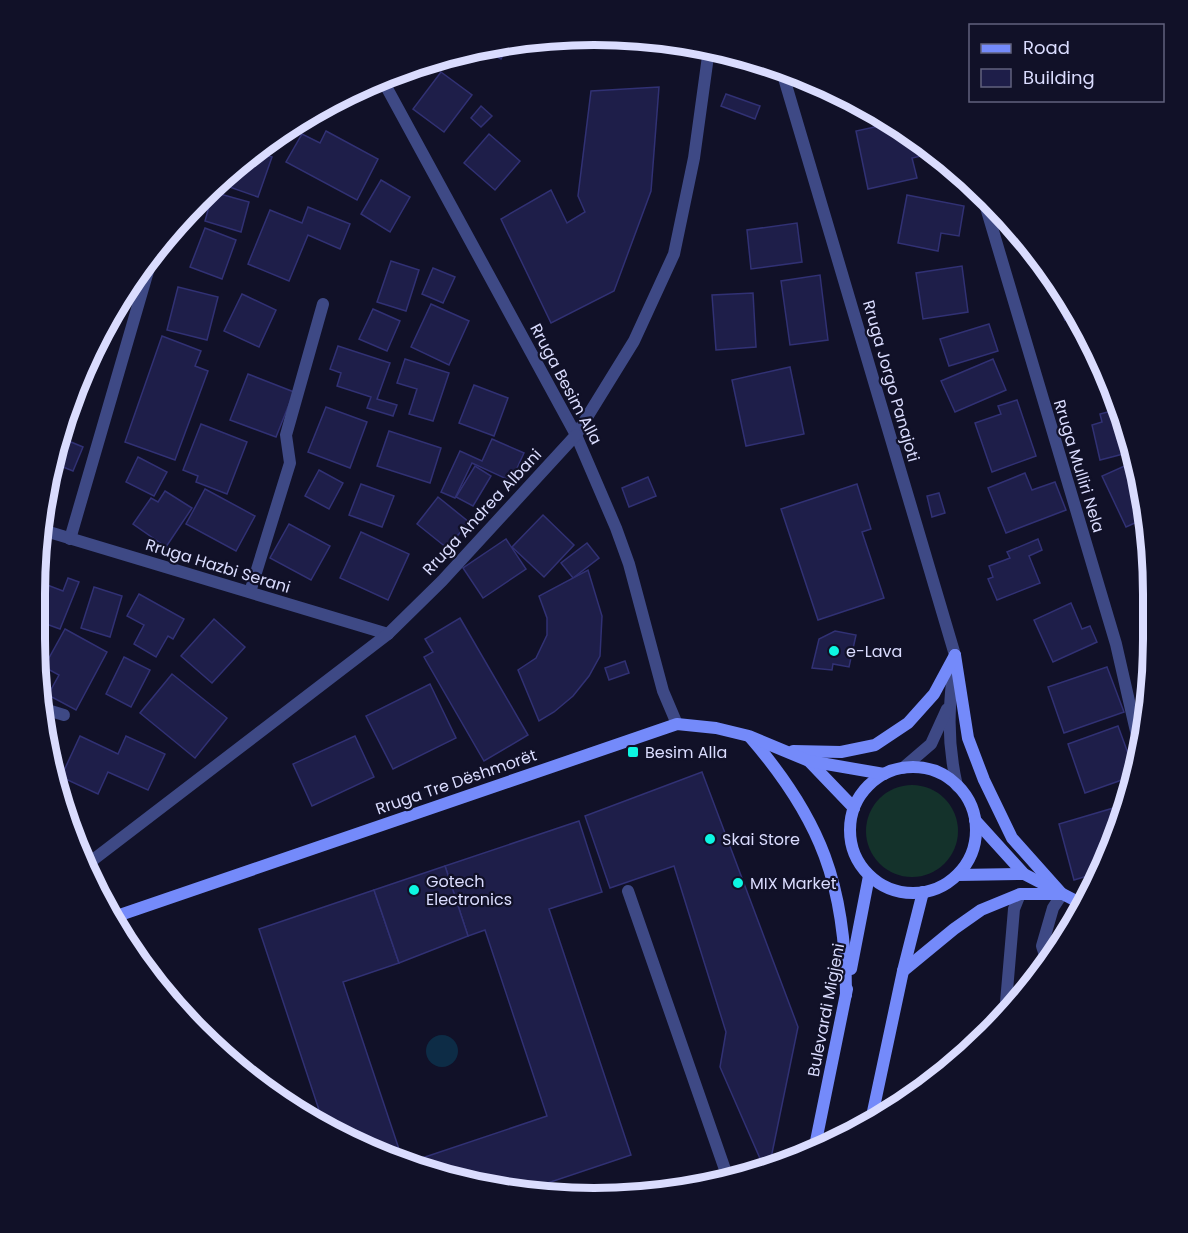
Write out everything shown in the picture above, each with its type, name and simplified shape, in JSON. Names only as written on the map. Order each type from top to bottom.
[{"type":"main road","points":[[787,750],[841,752],[875,745],[908,723],[934,694],[955,655]]},
{"type":"main road","points":[[955,655],[968,738],[984,780],[1012,838],[1062,894]]},
{"type":"main road","name":"Rruga Tre Dëshmorët","points":[[120,915],[677,724],[716,728],[749,736],[809,761],[884,774]]},
{"type":"main road","points":[[749,736],[776,767],[799,801],[817,836],[832,874],[841,914],[846,954],[846,995]]},
{"type":"main road","name":"Rruga Tre Dëshmorët","points":[[809,761],[854,808]]},
{"type":"main road","points":[[903,768],[923,768],[941,774],[957,786],[969,801],[975,820],[975,840],[969,859],[958,875],[942,886],[923,892],[903,893],[885,887],[869,876],[858,862],[851,844],[850,826],[854,808],[866,788],[884,774],[903,768]]},
{"type":"main road","points":[[975,820],[1024,874],[1076,901]]},
{"type":"main road","points":[[958,875],[1024,874]]},
{"type":"main road","name":"Bulevardi Migjeni","points":[[816,1140],[869,876]]},
{"type":"main road","points":[[874,1110],[903,971],[923,892]]},
{"type":"main road","points":[[903,971],[981,910],[1020,894],[1062,894]]},
{"type":"street","name":"Rruga Andrea Albani","points":[[92,860],[388,634],[442,580],[576,435],[634,341],[674,254],[694,158],[708,58]]},
{"type":"street","name":"Rruga Jorgo Panajoti","points":[[784,80],[955,655],[949,705],[950,755],[957,786]]},
{"type":"street","name":"Rruga Besim Alla","points":[[386,86],[576,435],[629,564],[663,692],[677,724]]},
{"type":"street","name":"Rruga Mulliri Nela","points":[[987,211],[1116,644],[1135,728]]},
{"type":"street","points":[[70,538],[146,277]]},
{"type":"street","points":[[250,592],[290,462],[286,435],[323,304]]},
{"type":"street","name":"Rruga Hazbi Serani","points":[[49,532],[388,634]]},
{"type":"street","name":"Rruga Jorgo Panajoti","points":[[903,768],[931,744],[949,705]]},
{"type":"street","points":[[50,711],[63,715]]},
{"type":"street","points":[[628,891],[726,1171]]},
{"type":"street","points":[[1006,1002],[1014,909],[1020,894]]},
{"type":"street","points":[[1044,952],[1042,946],[1053,908],[1062,894]]},
{"type":"green space","points":[[903,785],[921,785],[938,792],[951,805],[958,822],[958,840],[951,857],[938,870],[921,877],[903,877],[886,870],[873,857],[866,840],[866,822],[873,805],[886,792]]},
{"type":"water","points":[[442,1035],[453,1040],[458,1051],[453,1062],[442,1067],[431,1062],[426,1051],[431,1040]]},
{"type":"building","points":[[504,53],[501,59],[494,55]]},
{"type":"building","points":[[441,72],[472,95],[444,132],[413,109]]},
{"type":"building","points":[[659,87],[651,191],[614,291],[551,323],[501,219],[551,190],[567,223],[585,212],[578,196],[591,91]]},
{"type":"building","points":[[726,94],[760,106],[755,119],[721,106]]},
{"type":"building","points":[[481,106],[492,116],[481,127],[471,118]]},
{"type":"building","points":[[879,126],[924,155],[912,158],[917,178],[868,189],[856,131]]},
{"type":"building","points":[[326,131],[378,159],[357,200],[286,162],[302,134],[320,143]]},
{"type":"building","points":[[489,134],[520,161],[495,190],[464,163]]},
{"type":"building","points":[[265,155],[272,157],[258,197],[227,186]]},
{"type":"building","points":[[381,180],[410,197],[390,232],[361,214]]},
{"type":"building","points":[[219,194],[249,202],[241,232],[205,221],[210,202]]},
{"type":"building","points":[[907,195],[964,206],[959,236],[941,233],[938,251],[898,243]]},
{"type":"building","points":[[308,207],[350,224],[340,249],[308,235],[289,281],[248,264],[270,210],[302,223]]},
{"type":"building","points":[[797,223],[802,262],[751,269],[747,230]]},
{"type":"building","points":[[205,228],[236,240],[222,279],[190,267]]},
{"type":"building","points":[[391,261],[419,270],[406,311],[377,302]]},
{"type":"building","points":[[962,266],[968,312],[923,319],[916,273]]},
{"type":"building","points":[[433,268],[455,277],[443,303],[422,294]]},
{"type":"building","points":[[820,275],[828,340],[790,345],[781,281]]},
{"type":"building","points":[[178,287],[218,297],[207,340],[167,330]]},
{"type":"building","points":[[753,293],[756,347],[716,350],[712,295]]},
{"type":"building","points":[[242,294],[276,310],[259,347],[224,331]]},
{"type":"building","points":[[1058,302],[1068,319],[1065,320]]},
{"type":"building","points":[[431,304],[469,321],[449,365],[411,347]]},
{"type":"building","points":[[373,309],[400,321],[387,351],[359,339]]},
{"type":"building","points":[[989,324],[998,351],[949,366],[940,339]]},
{"type":"building","points":[[162,336],[201,351],[195,366],[208,371],[175,460],[125,442]]},
{"type":"building","points":[[338,346],[390,363],[377,399],[397,405],[393,416],[367,408],[371,397],[337,386],[341,373],[330,369]]},
{"type":"building","points":[[405,359],[449,373],[433,421],[409,414],[417,389],[397,383]]},
{"type":"building","points":[[993,359],[1006,390],[955,412],[941,381]]},
{"type":"building","points":[[790,367],[804,434],[746,446],[732,380]]},
{"type":"building","points":[[248,374],[294,392],[276,437],[230,420]]},
{"type":"building","points":[[474,385],[508,398],[494,436],[459,423]]},
{"type":"building","points":[[1017,400],[1036,456],[992,472],[975,423],[1001,414],[998,406]]},
{"type":"building","points":[[326,407],[367,422],[350,468],[308,452]]},
{"type":"building","points":[[1111,411],[1124,454],[1100,460],[1092,425],[1102,422],[1100,414]]},
{"type":"building","points":[[201,424],[247,442],[227,494],[196,482],[198,476],[183,470]]},
{"type":"building","points":[[389,431],[441,448],[430,483],[377,466]]},
{"type":"building","points":[[492,439],[524,453],[511,481],[472,463],[455,498],[441,492],[460,451],[482,461]]},
{"type":"building","points":[[67,440],[83,447],[73,471],[61,466]]},
{"type":"building","points":[[138,457],[167,472],[154,496],[126,482]]},
{"type":"building","points":[[1127,465],[1138,522],[1126,527],[1102,476]]},
{"type":"building","points":[[475,466],[491,476],[473,506],[456,497]]},
{"type":"building","points":[[319,470],[343,483],[329,509],[305,496]]},
{"type":"building","points":[[1025,473],[1032,490],[1055,482],[1066,510],[1006,533],[988,488]]},
{"type":"building","points":[[648,477],[656,496],[629,507],[622,488]]},
{"type":"building","points":[[361,484],[394,496],[382,527],[349,515]]},
{"type":"building","points":[[857,484],[871,529],[862,532],[884,598],[818,620],[781,509]]},
{"type":"building","points":[[205,489],[255,516],[236,551],[186,524]]},
{"type":"building","points":[[165,491],[192,508],[166,547],[133,524],[151,498],[158,502]]},
{"type":"building","points":[[939,493],[945,513],[932,517],[927,496]]},
{"type":"building","points":[[438,497],[469,522],[447,548],[417,524]]},
{"type":"building","points":[[543,515],[574,545],[544,577],[512,547]]},
{"type":"building","points":[[289,524],[330,546],[311,580],[270,558]]},
{"type":"building","points":[[361,532],[409,554],[388,600],[340,578]]},
{"type":"building","points":[[506,539],[526,569],[483,598],[463,568]]},
{"type":"building","points":[[1038,539],[1042,550],[1029,556],[1040,583],[997,600],[988,579],[993,577],[989,566],[1010,558],[1007,552]]},
{"type":"building","points":[[587,543],[599,558],[573,578],[561,563]]},
{"type":"building","points":[[588,570],[602,616],[600,656],[589,676],[573,696],[539,721],[518,670],[536,658],[547,635],[547,618],[539,596]]},
{"type":"building","points":[[68,578],[79,582],[60,629],[45,624],[45,584],[63,591]]},
{"type":"building","points":[[94,587],[122,596],[110,637],[81,628]]},
{"type":"building","points":[[139,594],[184,619],[173,639],[168,636],[156,657],[134,644],[144,625],[127,616]]},
{"type":"building","points":[[1071,603],[1082,629],[1090,626],[1097,642],[1053,662],[1034,620]]},
{"type":"building","points":[[460,618],[528,735],[484,761],[424,657],[433,652],[425,639]]},
{"type":"building","points":[[214,619],[245,647],[212,683],[181,656]]},
{"type":"building","points":[[65,629],[107,652],[76,710],[48,695],[59,675],[46,668],[46,664]]},
{"type":"building","name":"e-Lava","points":[[835,631],[856,635],[849,667],[833,664],[832,670],[812,668],[819,639]]},
{"type":"building","points":[[124,657],[150,670],[131,707],[106,694]]},
{"type":"building","points":[[625,661],[629,673],[609,680],[605,668]]},
{"type":"building","points":[[1107,667],[1124,712],[1064,733],[1048,687]]},
{"type":"building","points":[[172,674],[227,718],[195,758],[140,713]]},
{"type":"building","points":[[430,684],[456,738],[393,769],[366,716]]},
{"type":"building","points":[[1118,726],[1129,757],[1124,779],[1085,793],[1068,744]]},
{"type":"building","points":[[80,736],[118,754],[126,736],[165,754],[148,790],[108,772],[98,794],[63,778],[62,774]]},
{"type":"building","points":[[355,736],[374,777],[312,806],[293,764]]},
{"type":"building","points":[[702,772],[798,1027],[771,1159],[761,1162],[720,1067],[726,1032],[674,866],[610,888],[585,816]]},
{"type":"building","points":[[1116,807],[1089,876],[1074,880],[1059,824]]},
{"type":"building","points":[[579,821],[602,892],[549,909],[631,1155],[541,1185],[487,1177],[418,1159],[547,1116],[485,930],[468,936],[445,866]]},
{"type":"building","points":[[445,866],[468,936],[399,963],[374,890]]},
{"type":"building","points":[[374,890],[399,963],[343,982],[400,1152],[321,1115],[259,929]]},
{"type":"place","name":"e-Lava","points":[[834,651]]},
{"type":"place","name":"Besim Alla","points":[[633,752]]},
{"type":"place","name":"Skai Store","points":[[710,839]]},
{"type":"place","name":"MIX Market","points":[[738,883]]},
{"type":"place","name":"Gotech Electronics","points":[[414,890]]}]
